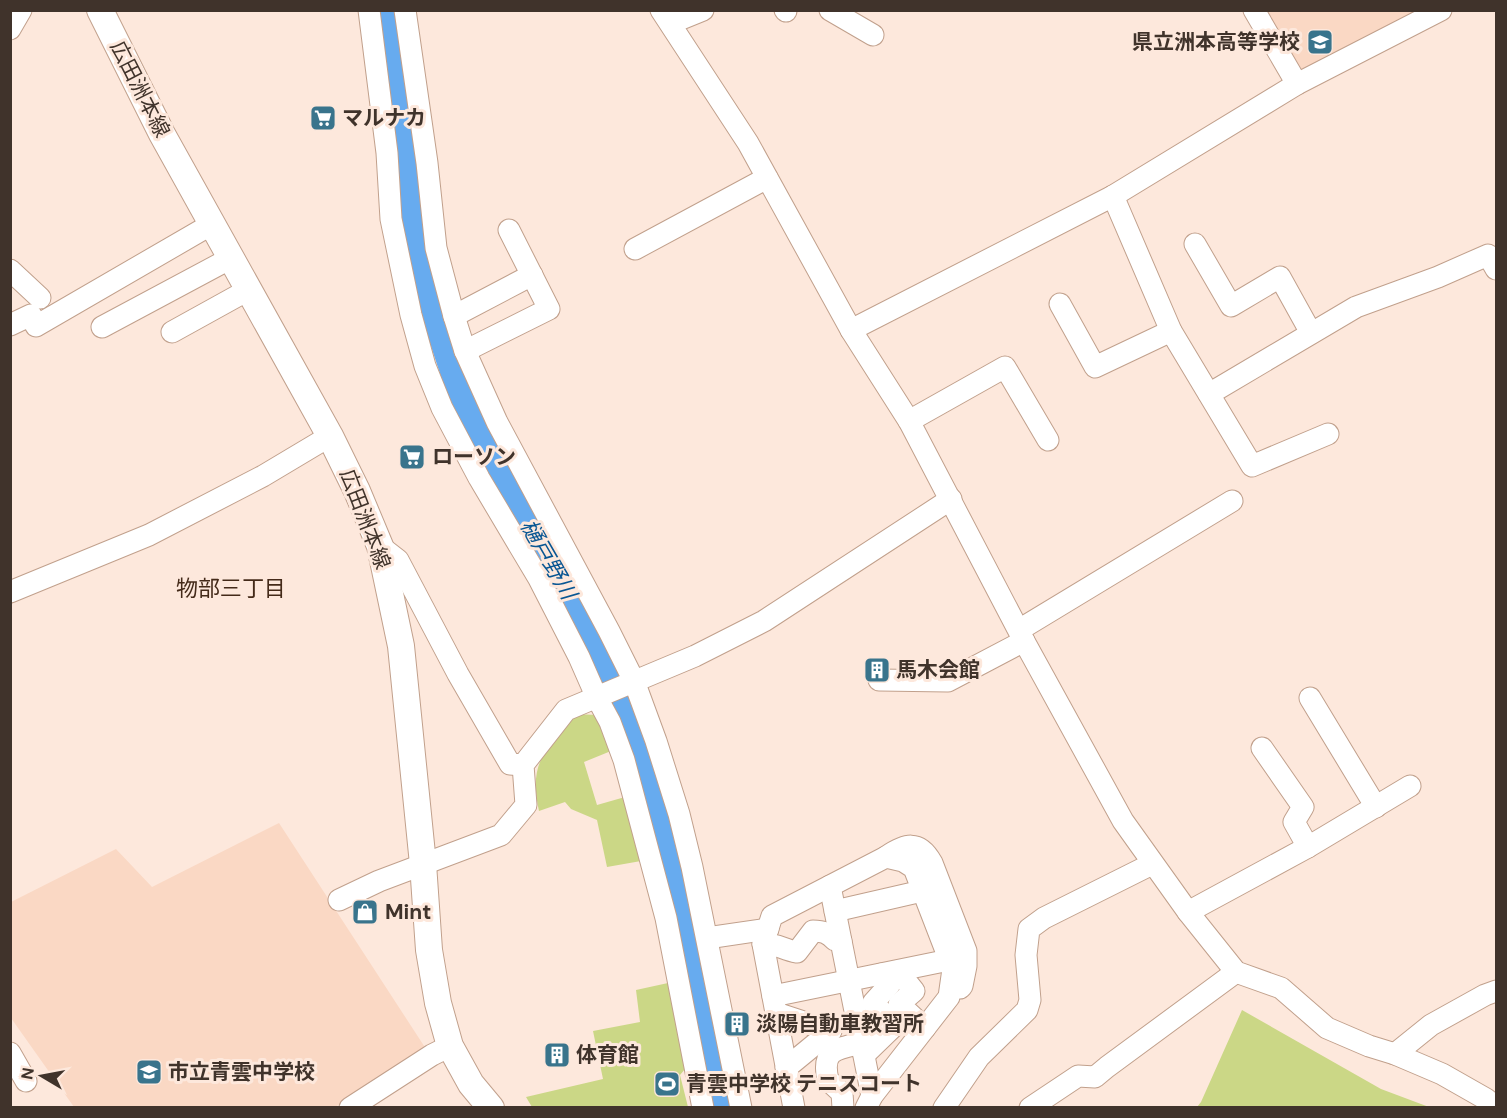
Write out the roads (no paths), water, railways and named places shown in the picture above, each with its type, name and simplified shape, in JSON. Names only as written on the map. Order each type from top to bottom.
[{"type":"main road","name":"広田洲本線","points":[[100,10],[162,134],[330,436],[357,490],[380,546],[401,646],[423,864],[429,950],[438,1003],[450,1046],[471,1084],[491,1107]]},
{"type":"street","points":[[10,29],[21,10]]},
{"type":"street","points":[[369,10],[387,153],[391,219],[411,315],[425,366],[442,408],[479,478],[559,616],[613,732],[638,807],[666,918],[703,1107]]},
{"type":"street","points":[[405,10],[427,163],[436,248],[454,316],[465,351],[497,422],[609,631],[633,681],[656,741],[679,814],[692,867],[741,1107]]},
{"type":"street","points":[[703,10],[666,17],[748,143],[851,330],[909,421],[1123,821],[1152,864],[1236,972],[1281,988],[1328,1028],[1442,1074],[1497,1107]]},
{"type":"street","points":[[830,10],[873,35]]},
{"type":"street","points":[[1254,10],[1297,84]]},
{"type":"street","points":[[851,330],[1113,196],[1297,84],[1441,10]]},
{"type":"street","points":[[635,249],[767,178]]},
{"type":"street","points":[[1113,196],[1171,331],[1252,466],[1328,434]]},
{"type":"street","points":[[10,325],[31,315],[36,326],[212,225]]},
{"type":"street","points":[[465,351],[549,309],[508,230]]},
{"type":"street","points":[[1195,244],[1231,306],[1280,277],[1311,333]]},
{"type":"street","points":[[1209,394],[1356,307],[1438,277],[1488,255],[1497,269]]},
{"type":"street","points":[[102,327],[231,258]]},
{"type":"street","points":[[10,270],[40,298]]},
{"type":"street","points":[[454,316],[532,275]]},
{"type":"street","points":[[172,332],[248,290]]},
{"type":"street","points":[[1060,304],[1095,367],[1171,331]]},
{"type":"street","points":[[909,421],[1005,368],[1048,440]]},
{"type":"street","points":[[10,592],[149,535],[263,476],[330,436]]},
{"type":"street","points":[[339,900],[379,881],[501,835],[526,805],[523,765],[566,710],[695,656],[764,621],[951,499]]},
{"type":"street","points":[[879,680],[948,681],[1232,501]]},
{"type":"street","points":[[380,546],[398,560],[458,674],[510,764],[523,765]]},
{"type":"street","points":[[1310,698],[1376,807]]},
{"type":"street","points":[[1262,748],[1303,807],[1294,822],[1308,847]]},
{"type":"street","points":[[1188,912],[1308,847],[1410,786]]},
{"type":"street","points":[[794,1107],[774,1005],[765,936],[772,916],[886,857],[900,847],[915,846],[925,850],[932,862],[966,951],[962,986],[947,1000]]},
{"type":"street","points":[[869,1102],[950,997],[953,969],[914,868],[903,861],[886,857]]},
{"type":"street","points":[[944,1107],[979,1057],[1027,1011],[1030,1000],[1026,955],[1029,929],[1044,918],[1152,864]]},
{"type":"street","points":[[830,886],[862,1049],[869,1102]]},
{"type":"street","points":[[835,911],[922,891]]},
{"type":"street","points":[[707,938],[765,936],[788,951],[797,952],[813,931],[822,931],[835,940],[841,940]]},
{"type":"street","points":[[774,1005],[849,981],[949,960]]},
{"type":"street","points":[[889,972],[914,991],[899,1004],[925,1028]]},
{"type":"street","points":[[843,1107],[842,1093],[828,1080],[826,1063],[830,1054],[838,1047],[862,1049],[895,1025],[873,1003],[890,984],[889,972]]},
{"type":"street","points":[[1030,1107],[1078,1076],[1095,1077],[1236,972]]},
{"type":"street","points":[[1395,1054],[1431,1025],[1485,995],[1497,991]]},
{"type":"street","points":[[774,1005],[831,1030],[786,1068]]},
{"type":"street","points":[[350,1107],[450,1046]]},
{"type":"street","points":[[10,1053],[27,1081]]},
{"type":"waterway","name":"樋戸野川","points":[[389,10],[413,232],[432,306],[457,382],[500,475],[573,599],[603,660],[656,804],[691,952],[722,1108]]},
{"type":"place","name":"県立洲本高等学校","points":[[1320,42]]},
{"type":"place","name":"マルナカ","points":[[323,118]]},
{"type":"place","name":"ローソン","points":[[412,457]]},
{"type":"place","name":"馬木会館","points":[[877,670]]},
{"type":"place","name":"Mint","points":[[365,912]]},
{"type":"place","name":"淡陽自動車教習所","points":[[737,1024]]},
{"type":"place","name":"体育館","points":[[557,1055]]},
{"type":"place","name":"市立青雲中学校","points":[[149,1072]]},
{"type":"place","name":"青雲中学校 テニスコート","points":[[667,1084]]},
{"type":"district","name":"物部三丁目","points":[[231,588]]}]
